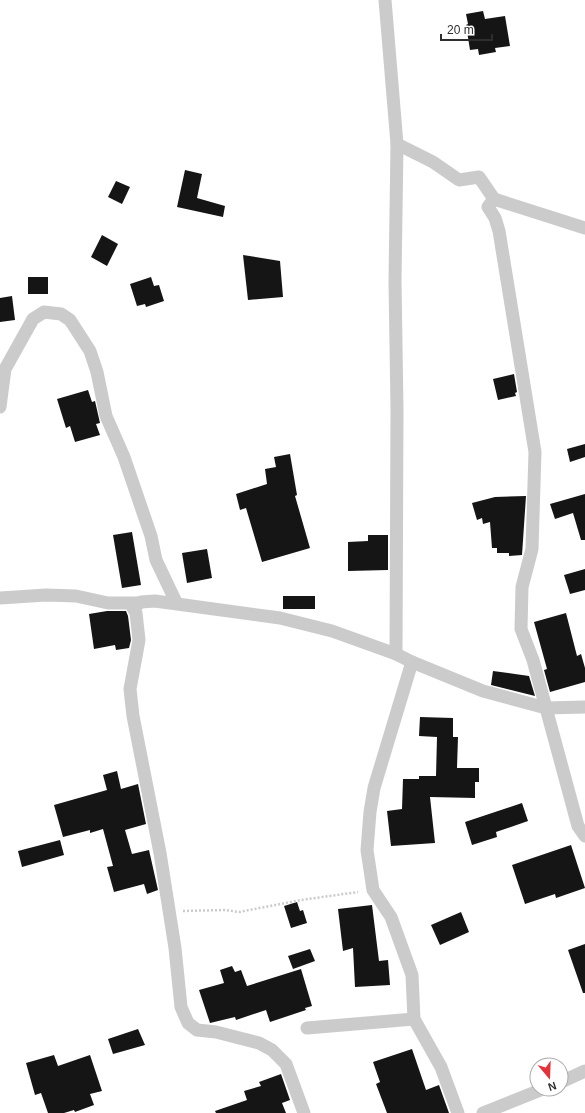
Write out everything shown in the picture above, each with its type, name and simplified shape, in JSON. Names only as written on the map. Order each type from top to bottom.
[{"type":"street","points":[[385,0],[397,144],[395,281],[397,409],[396,654]]},
{"type":"street","points":[[397,144],[433,162],[459,180],[479,177],[494,199],[585,228]]},
{"type":"street","points":[[494,199],[488,207],[495,218],[501,238],[535,452],[532,549],[522,587],[521,629],[534,660],[578,826],[585,836]]},
{"type":"street","points":[[0,407],[5,369],[33,319],[39,313],[48,311],[67,317],[84,340],[94,359],[106,416],[124,457],[151,536],[156,560],[176,602]]},
{"type":"street","points":[[0,598],[46,595],[76,596],[108,603],[138,603],[146,601],[176,602],[280,618],[332,631],[396,654],[483,691],[546,708],[585,707]]},
{"type":"street","points":[[138,603],[133,608],[136,613],[139,640],[130,689],[139,748],[160,853],[181,1007],[188,1023],[197,1030],[216,1032],[259,1043],[272,1050],[286,1064],[304,1113]]},
{"type":"street","points":[[412,662],[380,765],[370,812],[367,850],[373,890],[390,917],[412,975],[414,1019],[441,1067],[458,1113]]},
{"type":"street","points":[[307,1028],[414,1019]]},
{"type":"street","points":[[569,1078],[585,1071]]},
{"type":"street","points":[[483,1113],[529,1095]]},
{"type":"path","points":[[169,911],[225,910],[239,912],[301,900],[373,890]]},
{"type":"building","points":[[483,11],[485,19],[505,16],[510,46],[495,48],[496,52],[479,55],[478,49],[470,50],[466,25],[468,24],[466,14]]},
{"type":"building","points":[[185,170],[202,174],[197,198],[225,206],[223,217],[177,207]]},
{"type":"building","points":[[116,181],[130,187],[122,204],[108,197]]},
{"type":"building","points":[[102,235],[118,244],[107,266],[91,257]]},
{"type":"building","points":[[243,255],[280,261],[283,297],[248,300]]},
{"type":"building","points":[[28,277],[48,277],[48,294],[28,294]]},
{"type":"building","points":[[151,277],[154,286],[159,285],[164,301],[146,307],[145,304],[137,306],[130,284]]},
{"type":"building","points":[[12,296],[15,320],[0,322],[0,298]]},
{"type":"building","points":[[514,374],[517,392],[515,393],[516,396],[498,400],[493,379]]},
{"type":"building","points":[[88,390],[92,402],[95,401],[100,423],[96,424],[100,435],[75,442],[70,426],[66,428],[57,399]]},
{"type":"building","points":[[585,444],[585,457],[570,462],[567,449]]},
{"type":"building","points":[[290,454],[297,495],[295,496],[310,548],[262,562],[246,508],[240,510],[236,494],[267,484],[265,469],[276,467],[274,457]]},
{"type":"building","points":[[585,494],[585,540],[581,540],[573,513],[555,519],[550,504]]},
{"type":"building","points":[[526,496],[522,555],[509,556],[509,553],[497,553],[497,548],[492,548],[490,522],[483,524],[482,518],[477,520],[472,503],[495,497]]},
{"type":"building","points":[[132,532],[141,585],[122,588],[113,535]]},
{"type":"building","points":[[368,535],[388,535],[388,570],[348,571],[348,542],[368,541]]},
{"type":"building","points":[[207,549],[212,578],[187,583],[182,553]]},
{"type":"building","points":[[585,569],[585,590],[570,594],[564,575]]},
{"type":"building","points":[[283,596],[315,596],[315,609],[283,609]]},
{"type":"building","points":[[107,611],[126,611],[131,640],[129,648],[116,650],[115,645],[94,649],[89,614]]},
{"type":"building","points":[[566,613],[577,656],[581,654],[585,668],[585,682],[550,692],[544,670],[547,669],[534,622]]},
{"type":"building","points":[[493,671],[529,676],[535,696],[491,685]]},
{"type":"building","points":[[420,717],[453,718],[453,737],[458,737],[457,768],[479,768],[479,782],[475,782],[475,798],[430,797],[435,843],[391,846],[387,811],[402,809],[403,779],[419,779],[419,776],[436,776],[437,737],[419,736]]},
{"type":"building","points":[[117,771],[121,789],[138,784],[146,824],[125,830],[132,854],[149,850],[158,890],[147,894],[144,884],[114,892],[107,867],[113,866],[103,829],[90,833],[90,830],[63,837],[54,805],[107,790],[103,775]]},
{"type":"building","points":[[522,803],[528,821],[496,832],[497,837],[472,845],[465,822]]},
{"type":"building","points":[[60,840],[64,855],[22,867],[18,851]]},
{"type":"building","points":[[571,845],[585,888],[556,898],[555,894],[525,904],[512,865]]},
{"type":"building","points":[[297,902],[300,911],[303,910],[307,923],[291,928],[284,906]]},
{"type":"building","points":[[372,905],[379,961],[388,960],[390,985],[355,987],[353,948],[343,951],[338,909]]},
{"type":"building","points":[[461,912],[469,932],[440,945],[431,925]]},
{"type":"building","points":[[585,944],[585,993],[583,993],[568,950]]},
{"type":"building","points":[[310,949],[315,961],[293,969],[288,956]]},
{"type":"building","points":[[232,966],[235,972],[241,970],[247,986],[301,969],[312,1006],[305,1008],[306,1010],[270,1022],[266,1010],[236,1020],[235,1017],[210,1023],[199,990],[224,983],[220,970]]},
{"type":"building","points":[[138,1029],[145,1045],[113,1054],[108,1039]]},
{"type":"building","points":[[412,1049],[426,1090],[439,1085],[449,1113],[387,1113],[376,1084],[380,1082],[373,1062]]},
{"type":"building","points":[[54,1055],[58,1066],[90,1055],[102,1091],[90,1094],[94,1105],[75,1112],[74,1110],[64,1113],[48,1113],[41,1093],[35,1095],[26,1063]]},
{"type":"building","points":[[281,1074],[290,1100],[282,1103],[286,1113],[216,1113],[215,1111],[247,1100],[244,1091],[261,1086],[259,1082]]}]
